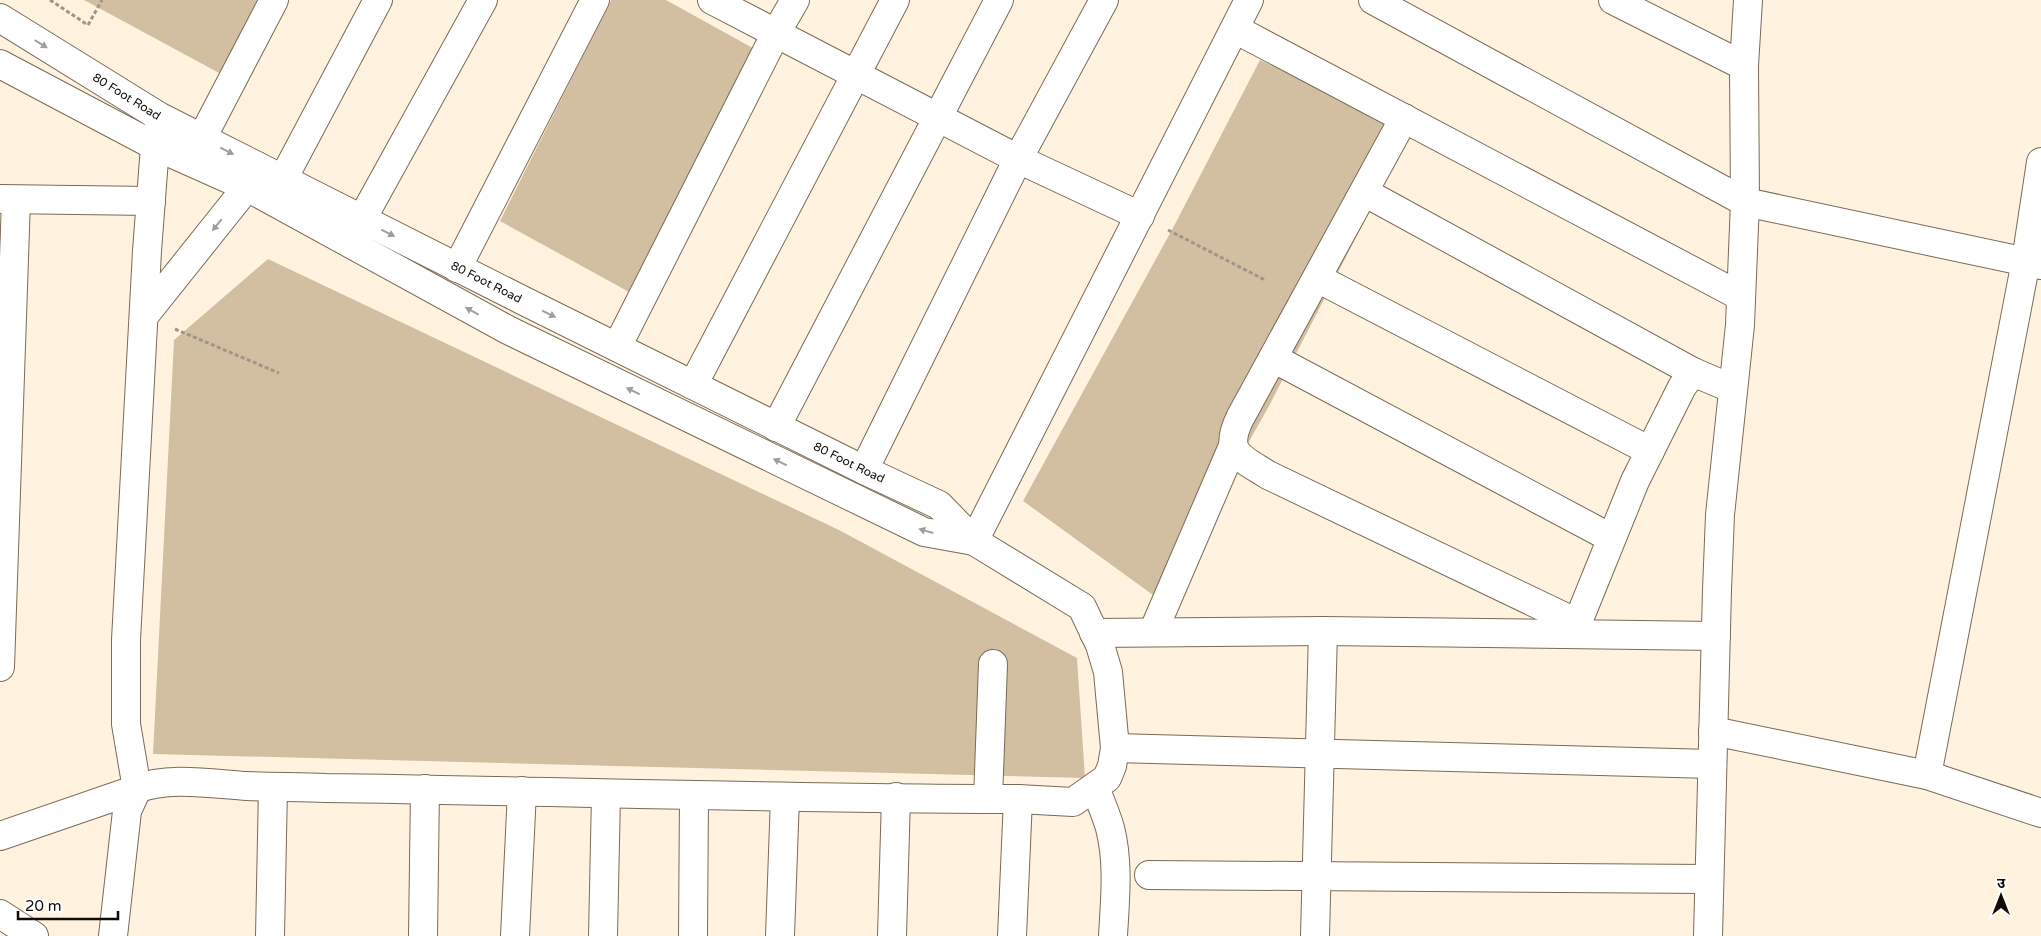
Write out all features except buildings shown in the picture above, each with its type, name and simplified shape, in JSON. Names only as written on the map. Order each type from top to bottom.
[{"type":"street","points":[[202,138],[274,0]]},
{"type":"street","points":[[283,179],[378,0]]},
{"type":"street","points":[[362,219],[483,0]]},
{"type":"street","points":[[457,268],[595,0]]},
{"type":"street","points":[[712,0],[740,6],[776,33],[1018,159],[1140,216]]},
{"type":"street","points":[[617,347],[776,33],[795,0]]},
{"type":"street","points":[[694,385],[895,0]]},
{"type":"street","points":[[776,427],[1000,0]]},
{"type":"street","points":[[864,470],[1018,159],[1104,0]]},
{"type":"street","points":[[974,541],[1249,0]]},
{"type":"street","points":[[1373,0],[1745,202],[2034,263]]},
{"type":"street","points":[[1612,0],[1744,66]]},
{"type":"street","points":[[1708,936],[1720,515],[1740,325],[1745,202],[1744,66],[1748,0]]},
{"type":"street","name":"80 Foot Road","points":[[0,18],[160,117],[202,138],[252,177],[508,330],[924,532],[974,541]]},
{"type":"street","points":[[1235,29],[1740,296]]},
{"type":"street","name":"80 Foot Road","points":[[0,64],[155,146],[252,177],[283,179],[776,427],[939,505],[974,541],[1082,607],[1094,633]]},
{"type":"street","points":[[113,936],[128,811],[137,789],[126,724],[126,640],[151,201],[155,146],[160,117]]},
{"type":"street","points":[[1153,632],[1233,446],[1233,433],[1404,118]]},
{"type":"street","points":[[1927,775],[2034,263],[2041,162]]},
{"type":"street","points":[[144,316],[252,177]]},
{"type":"street","points":[[1364,192],[1693,372],[1733,389]]},
{"type":"street","points":[[0,667],[8,199],[151,201]]},
{"type":"street","points":[[1317,278],[1650,451]]},
{"type":"street","points":[[508,330],[522,300]]},
{"type":"street","points":[[1273,358],[1611,538]]},
{"type":"street","points":[[1575,628],[1635,480],[1682,387],[1693,372]]},
{"type":"street","points":[[1233,446],[1243,459],[1268,475],[1575,628]]},
{"type":"street","points":[[0,836],[146,785],[164,782],[273,787],[606,794],[1018,798],[1073,802],[1107,778],[1114,748],[1108,672],[1094,633],[1575,628],[1716,636]]},
{"type":"street","points":[[1315,936],[1323,631]]},
{"type":"street","points":[[988,798],[993,664]]},
{"type":"street","points":[[1713,731],[1927,775],[2041,813]]},
{"type":"street","points":[[1114,748],[1712,764]]},
{"type":"street","points":[[270,936],[273,787]]},
{"type":"street","points":[[1095,788],[1110,827],[1113,843],[1116,872],[1113,936]]},
{"type":"street","points":[[423,936],[425,789]]},
{"type":"street","points":[[515,936],[522,791]]},
{"type":"street","points":[[603,936],[606,794]]},
{"type":"street","points":[[693,936],[694,795]]},
{"type":"street","points":[[780,936],[785,797]]},
{"type":"street","points":[[892,936],[896,798]]},
{"type":"street","points":[[1012,936],[1018,798]]},
{"type":"street","points":[[1149,875],[1709,879]]},
{"type":"street","points":[[0,914],[34,936]]},
{"type":"path","points":[[50,0],[88,25],[102,0]]},
{"type":"path","points":[[1140,216],[1265,280]]},
{"type":"path","points":[[144,316],[279,373]]},
{"type":"shaded area","points":[[84,0],[287,0],[245,87]]},
{"type":"shaded area","points":[[611,0],[666,0],[776,61],[649,303],[500,221]]},
{"type":"shaded area","points":[[1260,60],[1410,133],[1269,406],[1160,600],[1023,501],[1174,226]]},
{"type":"shaded area","points":[[268,259],[839,530],[1077,658],[1085,778],[153,754],[174,340]]}]
